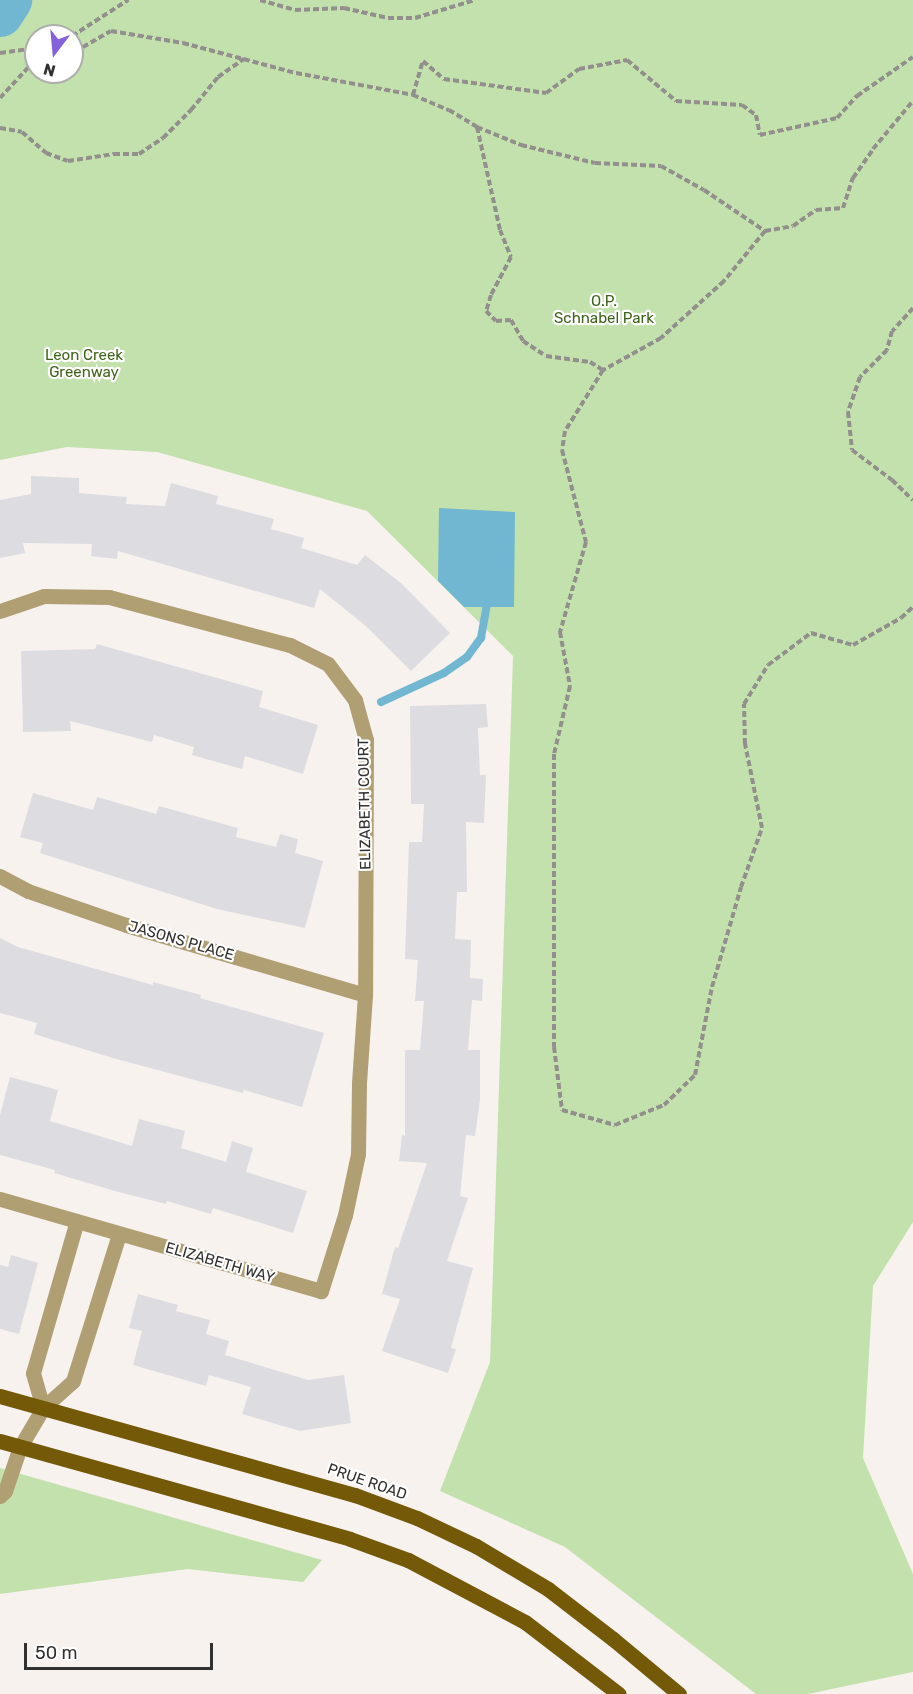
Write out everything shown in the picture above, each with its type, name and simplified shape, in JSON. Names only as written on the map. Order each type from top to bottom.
[{"type":"main road","name":"PRUE ROAD","points":[[0,1396],[355,1494],[417,1518],[476,1546],[548,1589],[679,1694]]},
{"type":"main road","points":[[0,1441],[350,1539],[408,1560],[525,1622],[619,1694]]},
{"type":"street","name":"ELIZABETH COURT","points":[[0,611],[44,596],[109,597],[290,645],[328,664],[355,700],[366,740],[365,995],[359,1083],[358,1154],[345,1215],[321,1292]]},
{"type":"street","name":"JASONS PLACE","points":[[0,876],[28,891],[126,925],[365,995]]},
{"type":"street","name":"ELIZABETH WAY","points":[[0,1199],[321,1292]]},
{"type":"street","points":[[43,1408],[33,1373],[77,1221]]},
{"type":"street","points":[[0,1496],[5,1491],[20,1447],[43,1408],[73,1382],[119,1234]]},
{"type":"path","points":[[84,28],[129,0]]},
{"type":"path","points":[[260,0],[295,10],[344,8],[388,18],[415,18],[475,0]]},
{"type":"path","points":[[84,45],[111,31],[183,43],[335,81],[413,95],[449,110],[477,127],[521,145],[595,163],[661,166],[704,190],[765,231]]},
{"type":"path","points":[[2,53],[24,50]]},
{"type":"path","points":[[413,95],[423,61],[444,79],[546,93],[579,69],[627,60],[676,101],[742,105],[756,115],[760,135],[837,118],[857,96],[913,57]]},
{"type":"path","points":[[0,128],[22,132],[46,153],[68,161],[114,154],[139,154],[163,138],[191,110],[218,77],[245,59]]},
{"type":"path","points":[[0,98],[24,72]]},
{"type":"path","points":[[913,100],[873,149],[853,178],[843,208],[816,210],[793,226],[765,231],[724,281],[661,338],[603,370],[566,431],[562,450],[586,542],[560,632],[570,686],[554,754],[554,1047],[562,1110],[615,1125],[664,1105],[695,1075],[712,987],[741,887],[762,828],[745,744],[744,704],[768,665],[812,633],[853,645],[901,618],[913,607]]},
{"type":"path","points":[[477,127],[500,230],[511,257],[491,295],[486,311],[496,321],[511,321],[523,341],[546,356],[590,362],[603,370]]},
{"type":"path","points":[[913,308],[892,332],[886,350],[860,377],[848,412],[852,450],[892,480],[913,500]]},
{"type":"green space","name":"O.P. Schnabel Park","points":[[0,0],[913,0],[913,1222],[873,1286],[863,1458],[913,1574],[913,1672],[808,1694],[756,1694],[565,1547],[440,1491],[490,1362],[513,656],[367,511],[157,452],[67,447],[0,460]]},
{"type":"green space","points":[[0,1468],[322,1560],[303,1582],[188,1569],[0,1594]]},
{"type":"water","points":[[439,508],[515,512],[514,607],[464,607],[438,581]]},
{"type":"building","points":[[31,476],[79,478],[79,493],[127,497],[126,504],[165,506],[171,483],[218,496],[216,504],[274,519],[271,529],[304,538],[301,548],[357,565],[365,555],[402,584],[450,633],[411,671],[367,627],[320,589],[314,608],[118,551],[117,559],[91,556],[92,544],[23,543],[25,553],[0,558],[0,500],[31,494]]},
{"type":"building","points":[[97,644],[263,691],[259,707],[318,725],[303,774],[245,756],[242,769],[192,755],[194,747],[154,735],[152,742],[70,721],[71,731],[23,732],[21,651],[95,649]]},
{"type":"building","points":[[486,704],[488,727],[478,728],[480,775],[486,775],[484,823],[466,822],[467,892],[457,892],[455,939],[471,940],[470,978],[483,979],[482,1001],[472,1000],[468,1050],[480,1050],[480,1100],[475,1136],[466,1135],[460,1196],[468,1198],[447,1261],[473,1268],[451,1348],[456,1349],[448,1373],[382,1351],[400,1299],[382,1294],[395,1247],[398,1248],[427,1163],[399,1161],[402,1135],[405,1136],[405,1050],[420,1050],[424,1001],[415,1001],[418,960],[405,959],[409,842],[422,842],[424,804],[411,804],[410,706]]},
{"type":"building","points":[[33,793],[93,810],[97,797],[156,814],[159,806],[238,828],[236,837],[276,847],[280,834],[298,839],[295,853],[323,861],[305,928],[217,909],[40,853],[43,843],[20,837]]},
{"type":"building","points":[[0,938],[18,947],[153,985],[153,982],[201,995],[200,998],[324,1033],[302,1107],[244,1090],[243,1093],[113,1058],[34,1034],[37,1023],[0,1013]]},
{"type":"building","points":[[10,1077],[58,1090],[50,1121],[132,1146],[139,1119],[185,1131],[181,1148],[226,1162],[232,1141],[253,1148],[246,1172],[307,1191],[293,1233],[213,1208],[211,1214],[167,1201],[166,1204],[115,1191],[54,1173],[55,1170],[0,1155],[0,1115]]},
{"type":"building","points":[[11,1255],[38,1263],[19,1334],[0,1329],[0,1265],[8,1267]]},
{"type":"building","points":[[138,1294],[178,1305],[176,1311],[210,1320],[206,1334],[229,1341],[225,1355],[308,1380],[344,1375],[351,1423],[300,1431],[242,1414],[251,1387],[209,1375],[206,1386],[133,1365],[142,1331],[129,1328]]},
{"type":"waterway","points":[[0,14],[9,0]]},
{"type":"waterway","points":[[381,702],[444,673],[467,657],[481,638],[488,599]]},
{"type":"park label","name":"Leon Creek Greenway","points":[[84,364]]}]
